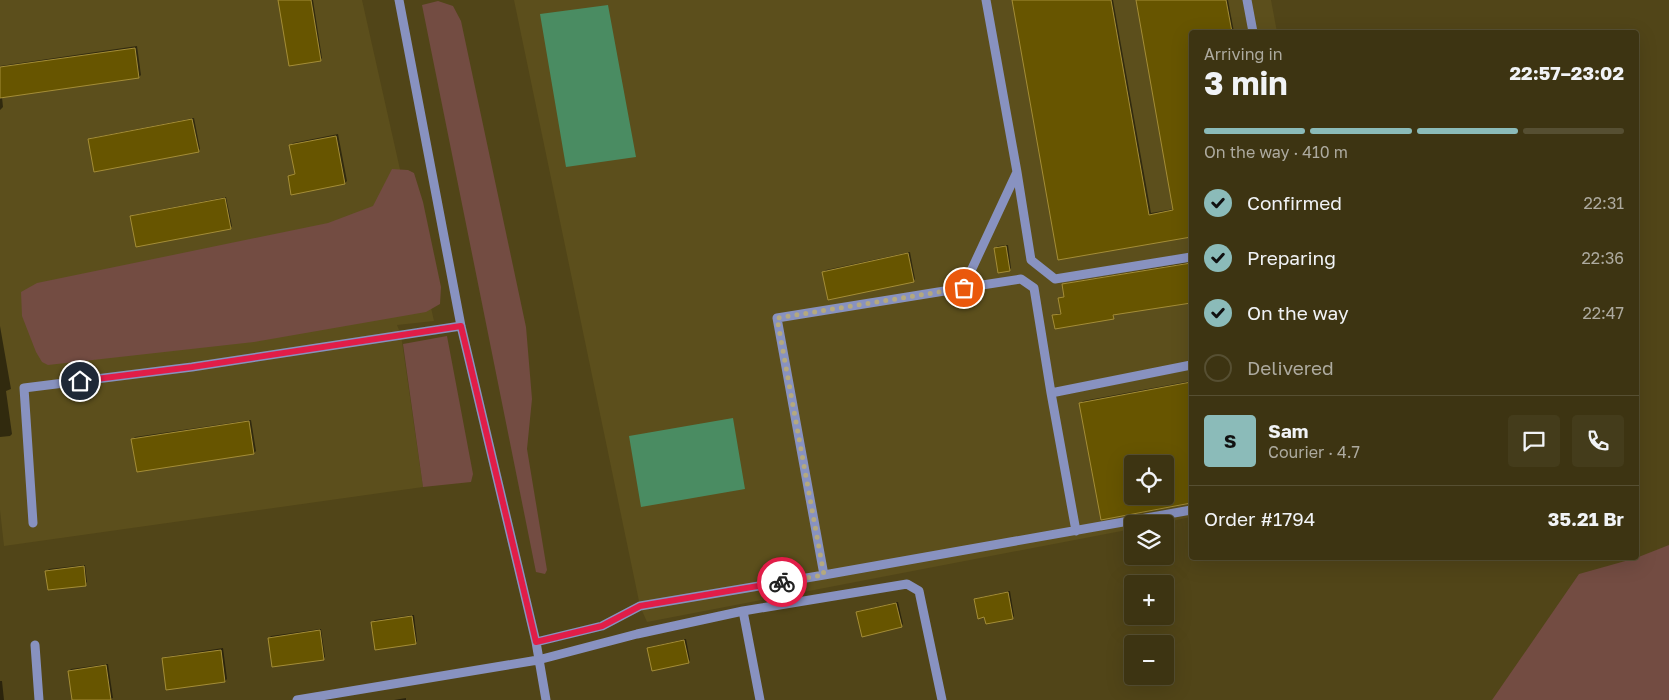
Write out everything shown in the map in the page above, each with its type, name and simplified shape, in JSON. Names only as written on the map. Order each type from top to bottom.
[{"type":"street","points":[[399,0],[461,326],[536,642],[546,700]]},
{"type":"street","points":[[986,0],[1031,260],[1055,279],[1189,257]]},
{"type":"street","points":[[1248,0],[1253,30]]},
{"type":"street","points":[[964,288],[1017,172]]},
{"type":"street","points":[[824,575],[777,318],[1021,279],[1034,288],[1076,531]]},
{"type":"street","points":[[33,523],[24,388],[192,367],[461,326]]},
{"type":"street","points":[[1051,393],[1189,365]]},
{"type":"street","points":[[536,642],[602,626],[640,606],[1189,510]]},
{"type":"street","points":[[297,700],[538,660],[637,634],[743,611],[907,584],[919,591],[942,700]]},
{"type":"street","points":[[743,611],[760,700]]},
{"type":"street","points":[[35,645],[39,700]]},
{"type":"shaded area","points":[[0,0],[362,0],[434,321],[397,325],[401,335],[423,487],[4,546],[0,510]]},
{"type":"shaded area","points":[[514,0],[1271,0],[1277,30],[1189,30],[1189,517],[1174,520],[1174,515],[1124,515],[1124,531],[647,622],[640,606]]},
{"type":"shaded area","points":[[438,1],[453,6],[461,21],[526,327],[532,399],[527,449],[547,570],[545,574],[536,572],[422,5]]},
{"type":"shaded area","points":[[608,5],[636,157],[566,167],[540,14]]},
{"type":"shaded area","points":[[392,169],[408,170],[414,173],[423,202],[441,287],[440,304],[426,312],[254,342],[48,365],[42,362],[36,352],[22,316],[21,292],[37,283],[328,223],[373,206]]},
{"type":"shaded area","points":[[447,336],[473,474],[471,482],[423,487],[403,344]]},
{"type":"shaded area","points":[[733,418],[745,489],[641,507],[629,436]]},
{"type":"shaded area","points":[[1669,545],[1669,700],[1492,700],[1579,574],[1629,560],[1639,560],[1639,557]]},
{"type":"building","points":[[278,0],[311,0],[321,61],[289,66]]},
{"type":"building","points":[[1012,0],[1111,0],[1149,215],[1173,210],[1136,0],[1226,0],[1232,30],[1189,30],[1189,237],[1058,260]]},
{"type":"building","points":[[135,48],[139,78],[0,98],[0,67]]},
{"type":"building","points":[[192,119],[199,152],[94,172],[88,139]]},
{"type":"building","points":[[336,136],[345,184],[291,195],[288,176],[295,174],[289,145]]},
{"type":"building","points":[[225,198],[231,229],[136,247],[130,216]]},
{"type":"building","points":[[1006,246],[1010,271],[998,273],[994,248]]},
{"type":"building","points":[[908,253],[914,282],[828,300],[822,272]]},
{"type":"building","points":[[1189,263],[1189,303],[1113,315],[1114,319],[1055,329],[1052,315],[1061,314],[1058,298],[1064,297],[1062,284]]},
{"type":"building","points":[[1189,382],[1189,503],[1101,520],[1079,403]]},
{"type":"building","points":[[249,421],[254,454],[137,472],[131,439]]},
{"type":"building","points":[[84,566],[86,586],[48,590],[45,571]]},
{"type":"building","points":[[1008,592],[1013,619],[986,624],[984,617],[978,619],[974,599]]},
{"type":"building","points":[[896,603],[902,627],[862,637],[856,612]]},
{"type":"building","points":[[412,616],[416,644],[375,650],[371,622]]},
{"type":"building","points":[[320,630],[324,660],[272,667],[268,638]]},
{"type":"building","points":[[684,640],[689,663],[652,671],[647,648]]},
{"type":"building","points":[[221,650],[225,682],[166,690],[162,658]]},
{"type":"building","points":[[106,665],[111,700],[72,700],[68,671]]},
{"type":"way so far","points":[[782,582],[824,575],[777,318],[964,288]]},
{"type":"route","points":[[80,381],[192,367],[461,326],[536,642],[602,626],[640,606],[782,582]]}]
